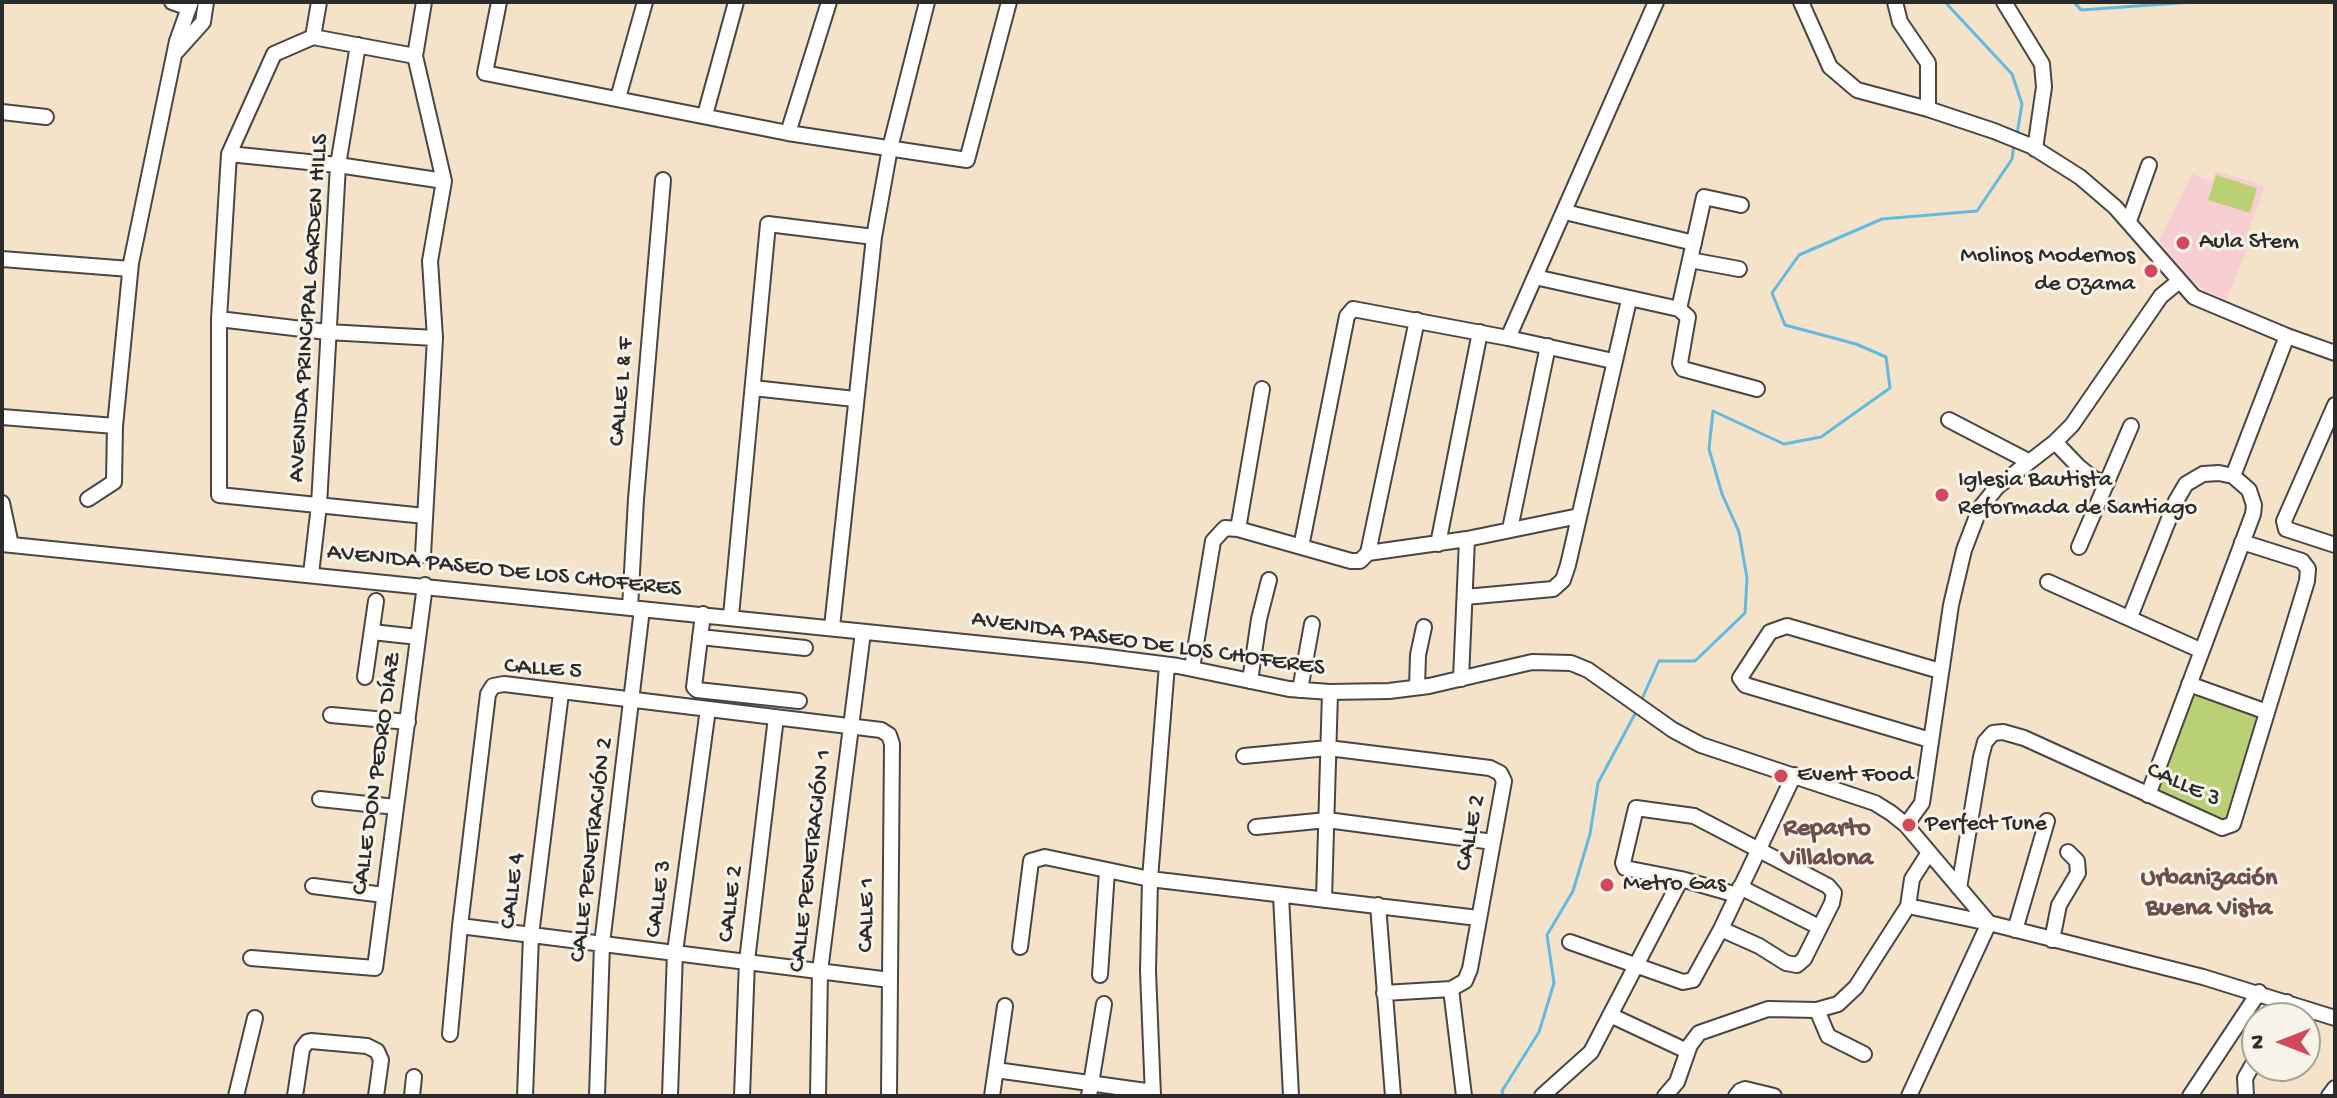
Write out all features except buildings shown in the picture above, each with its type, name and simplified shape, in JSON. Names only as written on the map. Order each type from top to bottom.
[{"type":"street","points":[[88,499],[114,482],[115,426],[130,269],[174,54],[190,5],[172,2]]},
{"type":"street","points":[[174,54],[203,22],[206,2]]},
{"type":"street","points":[[313,37],[319,2]]},
{"type":"street","points":[[423,555],[435,338],[430,261],[444,181],[415,56],[424,2]]},
{"type":"street","points":[[499,2],[485,73],[788,133],[967,160],[1009,2]]},
{"type":"street","points":[[618,98],[645,2]]},
{"type":"street","points":[[705,115],[736,2]]},
{"type":"street","points":[[788,133],[829,2]]},
{"type":"street","points":[[832,627],[874,237],[890,148],[927,2]]},
{"type":"street","points":[[1508,338],[1656,2]]},
{"type":"street","points":[[1801,2],[1830,67],[1857,90],[1928,109],[2033,148],[2080,177],[2129,221],[2178,282],[2194,297],[2335,353]]},
{"type":"street","points":[[1895,2],[1900,22],[1928,63],[1928,109]]},
{"type":"street","points":[[2004,2],[2042,64],[2044,87],[2033,148]]},
{"type":"street","points":[[415,56],[313,37],[274,54],[229,154],[219,319],[219,495],[425,516]]},
{"type":"street","name":"AVENIDA PRINCIPAL GARDEN HILLS","points":[[311,574],[319,505],[338,165],[358,45]]},
{"type":"street","points":[[2,112],[46,117]]},
{"type":"street","points":[[229,154],[338,165],[444,181]]},
{"type":"street","points":[[2129,221],[2149,165]]},
{"type":"street","name":"CALLE L & F","points":[[636,608],[636,499],[663,180]]},
{"type":"street","points":[[1679,309],[1704,197],[1741,205]]},
{"type":"street","points":[[1565,212],[1694,243]]},
{"type":"street","points":[[731,616],[768,224],[874,237]]},
{"type":"street","points":[[2,259],[130,269]]},
{"type":"street","points":[[1690,260],[1739,269]]},
{"type":"street","points":[[1535,277],[1679,309],[1688,317],[1680,363],[1683,369],[1757,389]]},
{"type":"street","points":[[1906,825],[1922,803],[1951,605],[1970,531],[1987,497],[2072,425],[2161,296],[2178,282]]},
{"type":"street","points":[[1465,597],[1553,589],[1563,580],[1629,300]]},
{"type":"street","points":[[1301,547],[1347,316],[1353,309],[1613,361]]},
{"type":"street","points":[[219,319],[327,332],[435,338]]},
{"type":"street","points":[[1192,668],[1213,541],[1225,528],[1351,561],[1360,561],[1368,553],[1417,320]]},
{"type":"street","points":[[1438,544],[1480,332]]},
{"type":"street","points":[[2233,476],[2287,336]]},
{"type":"street","points":[[1510,529],[1548,346]]},
{"type":"street","points":[[753,388],[855,399]]},
{"type":"street","points":[[1238,529],[1262,389]]},
{"type":"street","points":[[2335,405],[2284,521],[2286,529],[2335,545]]},
{"type":"street","points":[[1949,420],[2028,461]]},
{"type":"street","points":[[4,421],[115,426]]},
{"type":"street","points":[[2079,547],[2131,426]]},
{"type":"street","points":[[2055,442],[2086,473],[2107,483]]},
{"type":"street","points":[[2130,617],[2176,501],[2186,484],[2203,474],[2233,476],[2249,490],[2254,505],[2148,795]]},
{"type":"street","points":[[2,503],[7,544]]},
{"type":"street","points":[[1368,553],[1467,539],[1579,516]]},
{"type":"street","points":[[1461,679],[1467,539]]},
{"type":"street","name":"CALLE 3","points":[[1959,888],[1981,757],[1985,742],[1993,733],[2003,732],[2024,738],[2218,826],[2229,827],[2233,824],[2307,581],[2308,569],[2302,561],[2242,542]]},
{"type":"street","name":"AVENIDA PASEO DE LOS CHOFERES","points":[[7,544],[832,627],[1192,668],[1300,690],[1389,691],[1461,679],[1532,662],[1562,662],[1588,670],[1701,745],[1875,803],[1906,825],[1989,923]]},
{"type":"street","points":[[1250,681],[1259,619],[1269,580]]},
{"type":"street","points":[[2048,582],[2200,650]]},
{"type":"street","name":"CALLE DON PEDRO DÍAZ","points":[[251,958],[375,968],[425,585]]},
{"type":"street","points":[[365,677],[376,601]]},
{"type":"street","name":"CALLE PENETRACIÓN 2","points":[[597,1096],[602,944],[633,700],[636,608]]},
{"type":"street","points":[[703,614],[693,683],[697,690],[799,701]]},
{"type":"street","points":[[1300,690],[1312,624]]},
{"type":"street","points":[[1930,740],[1740,681],[1770,632],[1782,626],[1940,671]]},
{"type":"street","points":[[1417,687],[1418,655],[1424,627]]},
{"type":"street","points":[[372,632],[418,637]]},
{"type":"street","name":"CALLE PENETRACIÓN 1","points":[[818,1096],[820,971],[863,632]]},
{"type":"street","points":[[700,637],[805,648]]},
{"type":"street","points":[[996,1070],[1090,1090],[1153,1094],[1148,971],[1150,879],[1167,665]]},
{"type":"street","name":"CALLE 5","points":[[450,1034],[489,690],[504,684],[881,730],[889,735]]},
{"type":"street","points":[[2189,684],[2267,712]]},
{"type":"street","points":[[1324,900],[1330,692]]},
{"type":"street","name":"CALLE 4","points":[[525,1096],[531,935],[561,693]]},
{"type":"street","name":"CALLE 3","points":[[670,1096],[675,952],[708,709]]},
{"type":"street","points":[[331,715],[408,722]]},
{"type":"street","name":"CALLE 2","points":[[742,1096],[747,961],[776,717]]},
{"type":"street","name":"CALLE 1","points":[[889,735],[892,744],[889,1096]]},
{"type":"street","name":"CALLE 2","points":[[1244,756],[1328,748],[1490,768],[1500,773],[1504,781],[1470,969],[1465,981],[1451,989]]},
{"type":"street","points":[[1570,942],[1687,982],[1698,974],[1794,775]]},
{"type":"street","points":[[320,799],[396,807]]},
{"type":"street","points":[[1721,929],[1759,946],[1791,966],[1797,965],[1804,959],[1834,897],[1832,889],[1694,816],[1636,808],[1624,866],[1628,870],[1738,891],[1819,927]]},
{"type":"street","points":[[1256,827],[1327,820],[1493,842]]},
{"type":"street","points":[[2015,930],[2047,821]]},
{"type":"street","points":[[2052,940],[2059,905],[2078,873],[2077,861],[2068,852]]},
{"type":"street","points":[[1665,1096],[1677,1082],[1687,1051],[1699,1033],[1768,1009],[1817,1010],[1838,1004],[1856,987],[1908,906],[1912,879],[1928,854]]},
{"type":"street","points":[[1020,947],[1031,861],[1045,857],[1150,879],[1478,918]]},
{"type":"street","points":[[1100,975],[1107,871]]},
{"type":"street","points":[[1542,1096],[1591,1052],[1681,879]]},
{"type":"street","points":[[313,886],[384,895]]},
{"type":"street","points":[[1281,895],[1291,1096]]},
{"type":"street","points":[[1378,905],[1393,1096]]},
{"type":"street","points":[[1908,906],[1989,923],[2259,992],[2287,1002]]},
{"type":"street","points":[[1909,1096],[1989,923]]},
{"type":"street","points":[[460,926],[890,980]]},
{"type":"street","points":[[1384,993],[1451,989],[1464,1096]]},
{"type":"street","points":[[2190,1096],[2259,992]]},
{"type":"street","points":[[1090,1090],[1104,1004]]},
{"type":"street","points":[[992,1096],[1005,1006]]},
{"type":"street","points":[[1817,1010],[1828,1036],[1864,1054]]},
{"type":"street","points":[[1610,1015],[1687,1051]]},
{"type":"street","points":[[236,1096],[255,1018]]},
{"type":"street","points":[[295,1096],[304,1044],[318,1041],[367,1046],[377,1051],[381,1060],[376,1096]]},
{"type":"street","points":[[412,1096],[414,1077]]},
{"type":"street","points":[[2329,1096],[2335,1088]]},
{"type":"street","points":[[1736,1096],[1745,1089],[1774,1096]]},
{"type":"shaded area","points":[[2216,171],[2265,186],[2247,234],[2252,236],[2226,301],[2200,287],[2183,272],[2159,240],[2192,174],[2212,181]]},
{"type":"green space","points":[[2216,175],[2257,188],[2250,213],[2208,200]]},
{"type":"green space","points":[[2195,693],[2258,713],[2261,717],[2234,817],[2222,821],[2158,794],[2156,789],[2190,696]]},
{"type":"waterway","points":[[1945,2],[2012,74],[2022,104],[2017,134]]},
{"type":"waterway","points":[[2074,2],[2081,10],[2193,2]]},
{"type":"waterway","points":[[1641,701],[1659,661],[1695,661],[1745,613],[1747,578],[1739,532],[1722,494],[1709,449],[1713,411],[1784,444],[1821,437],[1890,388],[1886,357],[1856,344],[1785,325],[1772,293],[1799,255],[1882,219],[1977,211],[2012,159],[2014,145]]},
{"type":"waterway","points":[[1503,1096],[1502,1091],[1539,1032],[1554,983],[1547,935],[1573,891],[1590,834],[1598,783],[1636,712]]},
{"type":"place","name":"Aula Stem","points":[[2183,243]]},
{"type":"place","name":"Molinos Modernos de Ozama","points":[[2151,271]]},
{"type":"place","name":"Iglesia Bautista Reformada de Santiago","points":[[1942,495]]},
{"type":"place","name":"Event Food","points":[[1781,776]]},
{"type":"place","name":"Perfect Tune","points":[[1909,825]]},
{"type":"place","name":"Metro Gas","points":[[1607,885]]},
{"type":"district","name":"Reparto Villalona","points":[[1827,845]]},
{"type":"district","name":"Urbanización Buena Vista","points":[[2209,895]]}]
